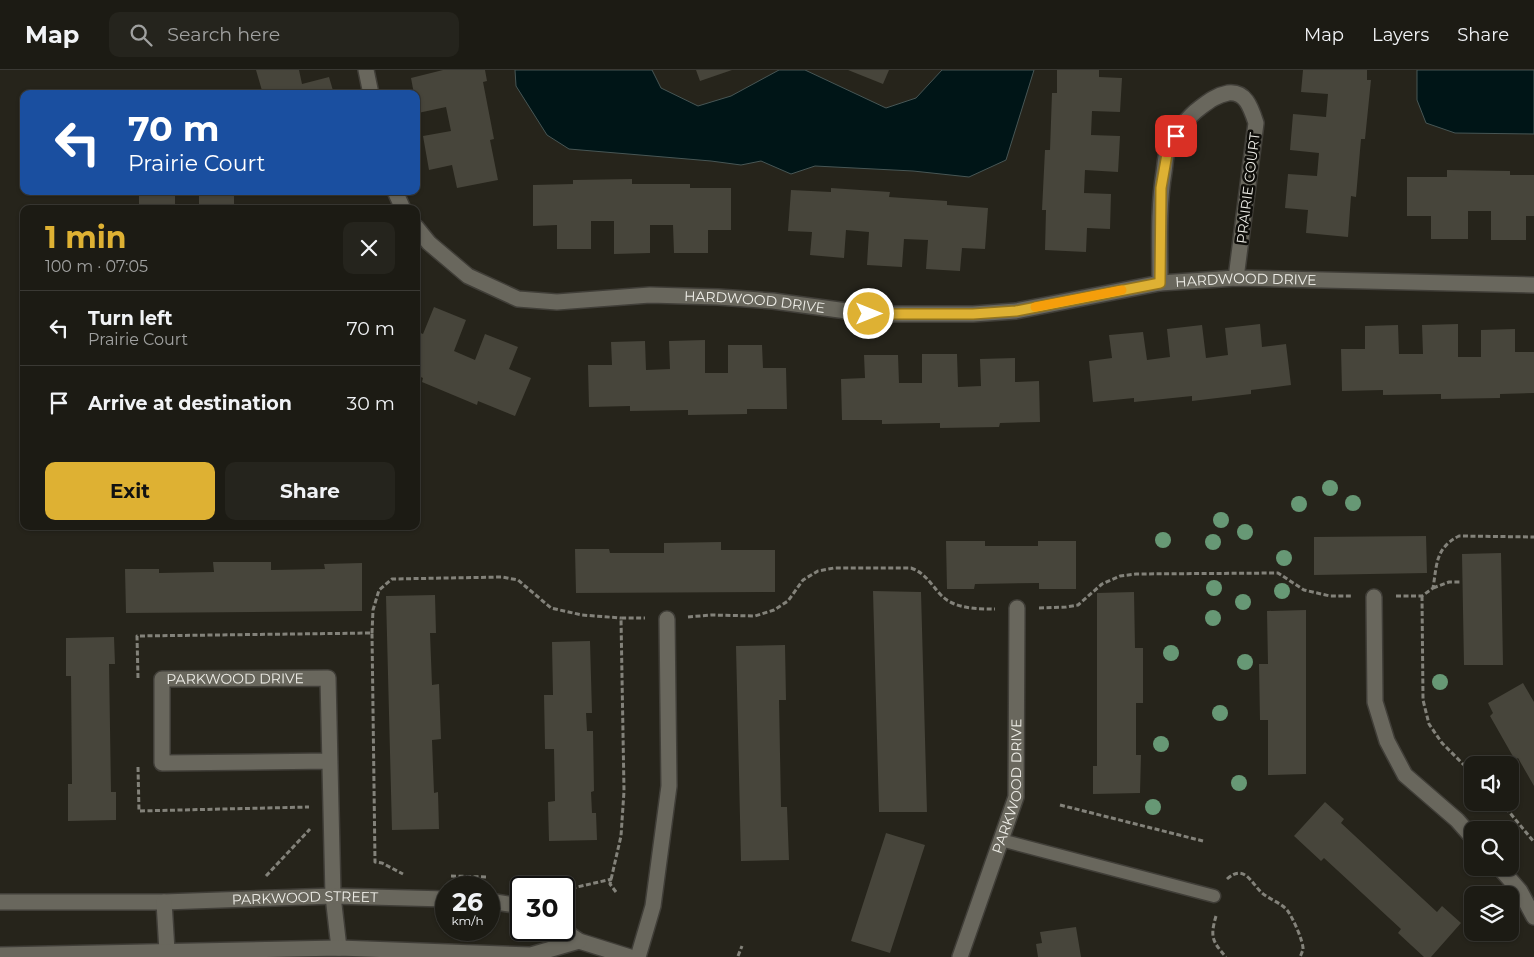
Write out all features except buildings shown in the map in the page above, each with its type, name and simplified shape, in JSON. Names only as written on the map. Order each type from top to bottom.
[{"type":"street","points":[[366,70],[370,90]]},
{"type":"street","name":"PRAIRIE COURT","points":[[1160,283],[1161,188],[1167,154],[1185,122],[1197,110],[1218,96],[1228,93],[1236,93],[1244,97],[1251,108],[1256,123],[1236,278]]},
{"type":"street","name":"HARDWOOD DRIVE","points":[[420,232],[429,242],[468,276],[518,299],[557,302],[650,294],[773,301],[869,314],[973,314],[1016,311],[1160,283],[1236,278],[1534,285]]},
{"type":"street","points":[[1374,597],[1375,702],[1387,741],[1405,775],[1464,828]]},
{"type":"street","name":"PARKWOOD DRIVE","points":[[960,957],[1016,797],[1017,608]]},
{"type":"street","points":[[638,957],[653,906],[670,786],[667,619]]},
{"type":"street","name":"PARKWOOD DRIVE","points":[[330,761],[162,762],[162,678],[328,678],[330,761],[333,896],[338,948]]},
{"type":"street","points":[[1507,876],[1520,892],[1534,917]]},
{"type":"street","name":"PARKWOOD STREET","points":[[0,902],[164,902],[333,896],[435,899]]},
{"type":"street","points":[[164,902],[167,951]]},
{"type":"street","points":[[575,938],[630,957]]},
{"type":"street","points":[[0,955],[338,948],[367,953],[531,955],[579,941]]},
{"type":"lane","points":[[1002,840],[1214,896]]},
{"type":"path","points":[[1433,588],[1439,555],[1441,549],[1448,541],[1459,536],[1534,537]]},
{"type":"path","points":[[372,633],[373,610],[379,590],[392,580],[402,579],[502,577],[518,580],[551,608],[582,615],[667,619],[711,615],[755,616],[774,610],[788,602],[803,580],[818,572],[834,568],[911,568],[921,572],[941,596],[975,609]]},
{"type":"path","points":[[1066,607],[1078,605],[1102,584],[1120,576],[1136,574],[1278,573],[1304,590],[1330,596],[1422,596],[1433,588],[1449,582],[1460,582]]},
{"type":"path","points":[[1422,596],[1423,700],[1429,724],[1442,743],[1464,765]]},
{"type":"path","points":[[616,892],[610,884],[621,836],[624,791],[621,618]]},
{"type":"path","points":[[1060,805],[1203,841]]},
{"type":"path","points":[[1508,811],[1534,842]]},
{"type":"path","points":[[1226,880],[1231,875],[1239,873],[1247,876],[1261,892],[1286,909],[1301,938],[1303,949],[1300,957]]},
{"type":"path","points":[[575,887],[612,878]]},
{"type":"path","points":[[1217,914],[1212,931],[1212,939],[1226,957]]},
{"type":"path","points":[[738,956],[742,946]]},
{"type":"shaded area","points":[[515,70],[652,70],[661,88],[698,106],[731,96],[779,70],[805,70],[886,108],[916,98],[942,70],[1034,70],[1006,160],[969,177],[913,171],[815,166],[791,174],[761,161],[741,165],[569,149],[547,135],[516,86]]},
{"type":"shaded area","points":[[1417,70],[1534,70],[1534,134],[1455,133],[1426,123],[1417,100]]},
{"type":"slow traffic","points":[[1035,307],[1122,290]]},
{"type":"route","points":[[869,314],[973,314],[1016,311],[1160,283],[1161,188],[1167,154],[1176,136]]}]
